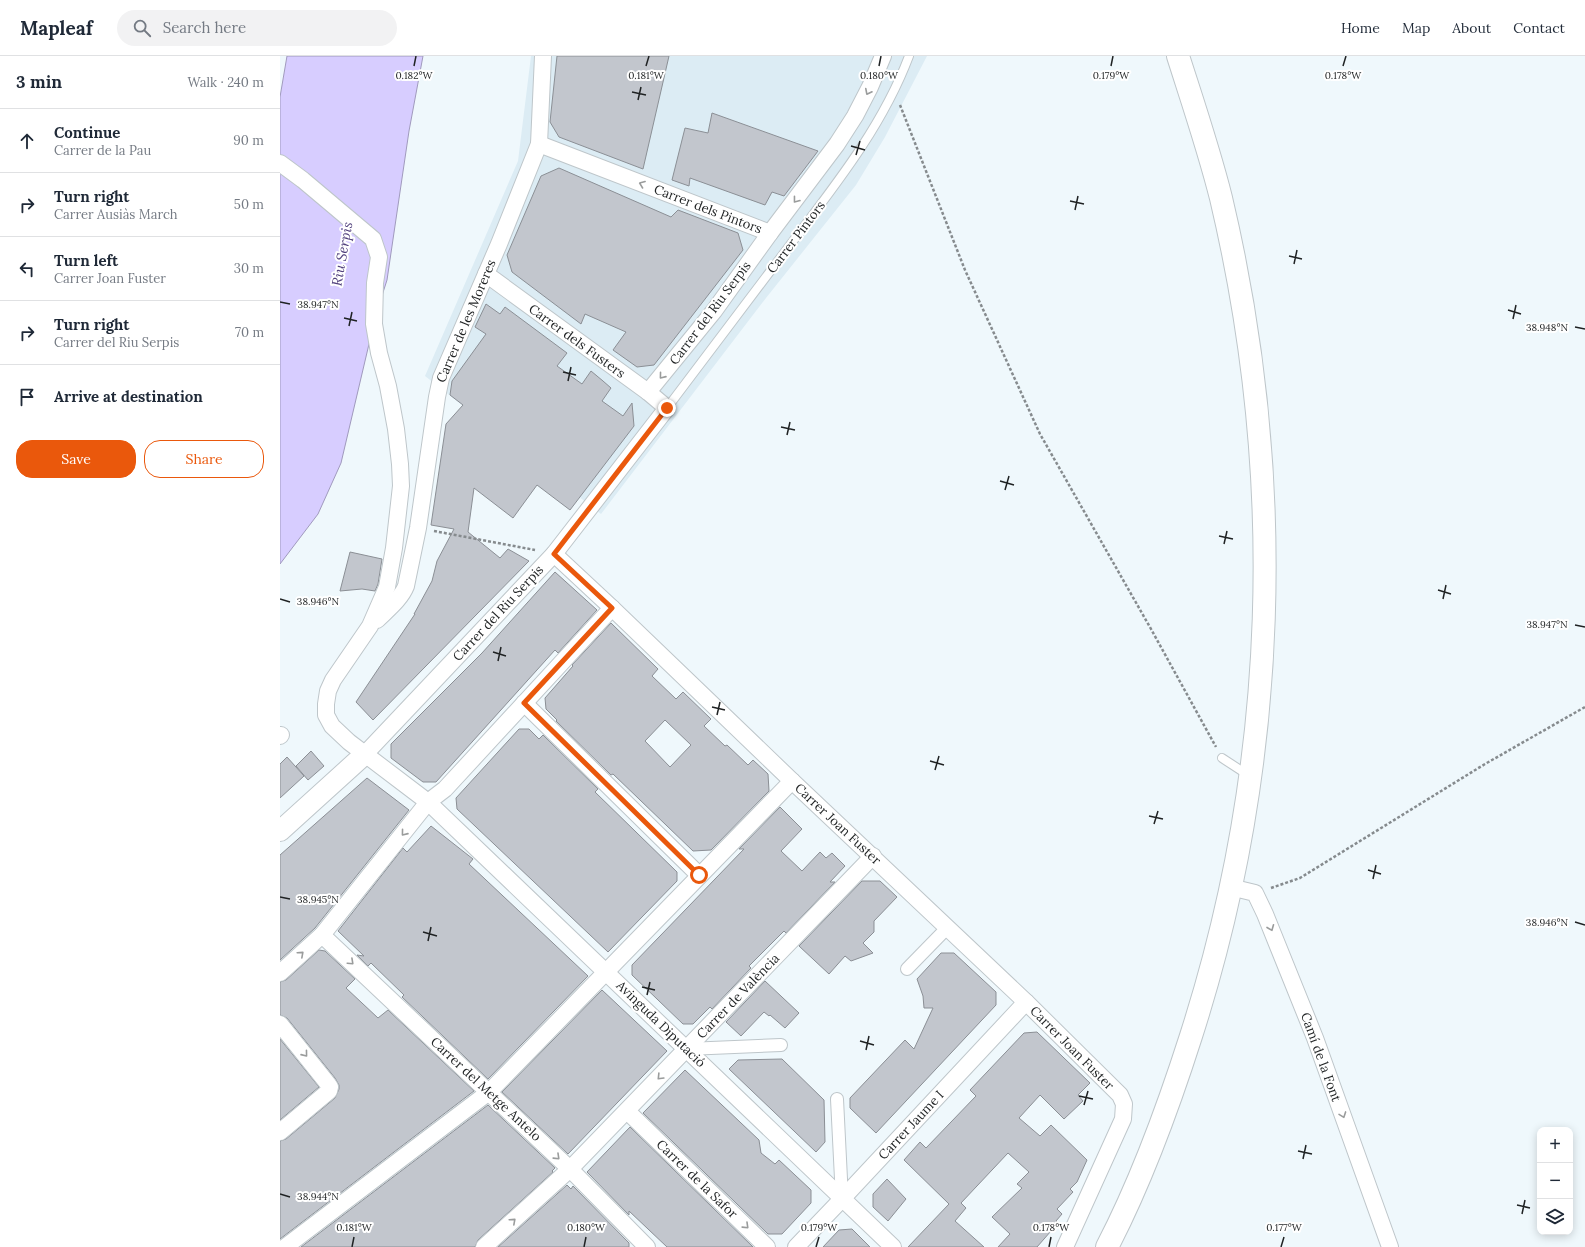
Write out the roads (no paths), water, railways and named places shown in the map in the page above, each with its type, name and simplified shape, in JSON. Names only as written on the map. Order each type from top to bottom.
[{"type":"main road","points":[[1107,1247],[1119,1224],[1163,1118],[1177,1079],[1212,964],[1230,887],[1244,816],[1260,689],[1265,597],[1264,512],[1258,429],[1247,336],[1231,244],[1216,181],[1178,56]]},
{"type":"street","name":"Carrer de les Moreres","points":[[370,626],[404,591],[408,582],[418,528],[441,378],[486,274],[539,144],[543,56]]},
{"type":"street","name":"Carrer dels Pintors","points":[[539,144],[770,233],[837,144],[855,116],[870,87],[883,56]]},
{"type":"street","points":[[280,163],[303,180],[372,239],[379,257],[375,283],[374,324],[396,429],[400,464],[401,486],[399,514],[390,572],[386,587],[370,626],[333,680],[328,691],[326,715],[332,726],[344,738],[428,802]]},
{"type":"street","name":"Carrer del Riu Serpis","points":[[648,392],[714,311],[770,233]]},
{"type":"street","name":"Carrer dels Fusters","points":[[486,274],[648,392],[667,408]]},
{"type":"street","name":"Carrer del Riu Serpis","points":[[365,754],[554,554],[667,408]]},
{"type":"street","name":"Carrer Joan Fuster","points":[[554,554],[792,781],[948,927],[1120,1096],[1124,1104],[1123,1120],[1065,1247]]},
{"type":"street","points":[[280,973],[322,935],[428,802],[445,789],[612,608]]},
{"type":"street","points":[[524,703],[699,875]]},
{"type":"street","points":[[280,831],[365,754]]},
{"type":"street","points":[[285,1247],[489,1092],[792,781]]},
{"type":"street","name":"Avinguda Diputació","points":[[428,802],[893,1247]]},
{"type":"street","name":"Carrer de València","points":[[484,1247],[570,1169],[873,856]]},
{"type":"street","name":"Camí de la Font","points":[[1230,887],[1255,893],[1266,914],[1315,1038],[1390,1247]]},
{"type":"street","points":[[907,969],[948,927]]},
{"type":"street","name":"Carrer del Metge Antelo","points":[[322,935],[570,1169],[647,1247]]},
{"type":"street","name":"Carrer Jaume I","points":[[796,1247],[1026,1002]]},
{"type":"street","points":[[280,1024],[330,1087],[329,1091],[280,1132]]},
{"type":"street","points":[[687,1049],[781,1045]]},
{"type":"street","points":[[837,1099],[842,1199]]},
{"type":"street","name":"Carrer de la Safor","points":[[627,1111],[767,1247]]},
{"type":"lane","name":"Carrer Pintors","points":[[667,408],[846,170],[869,136],[894,90],[909,56]]},
{"type":"lane","points":[[1222,758],[1250,777]]},
{"type":"water","name":"Riu Serpis","points":[[287,56],[423,56],[409,131],[387,280],[369,336],[369,344],[341,463],[318,514],[280,564],[280,97]]}]
